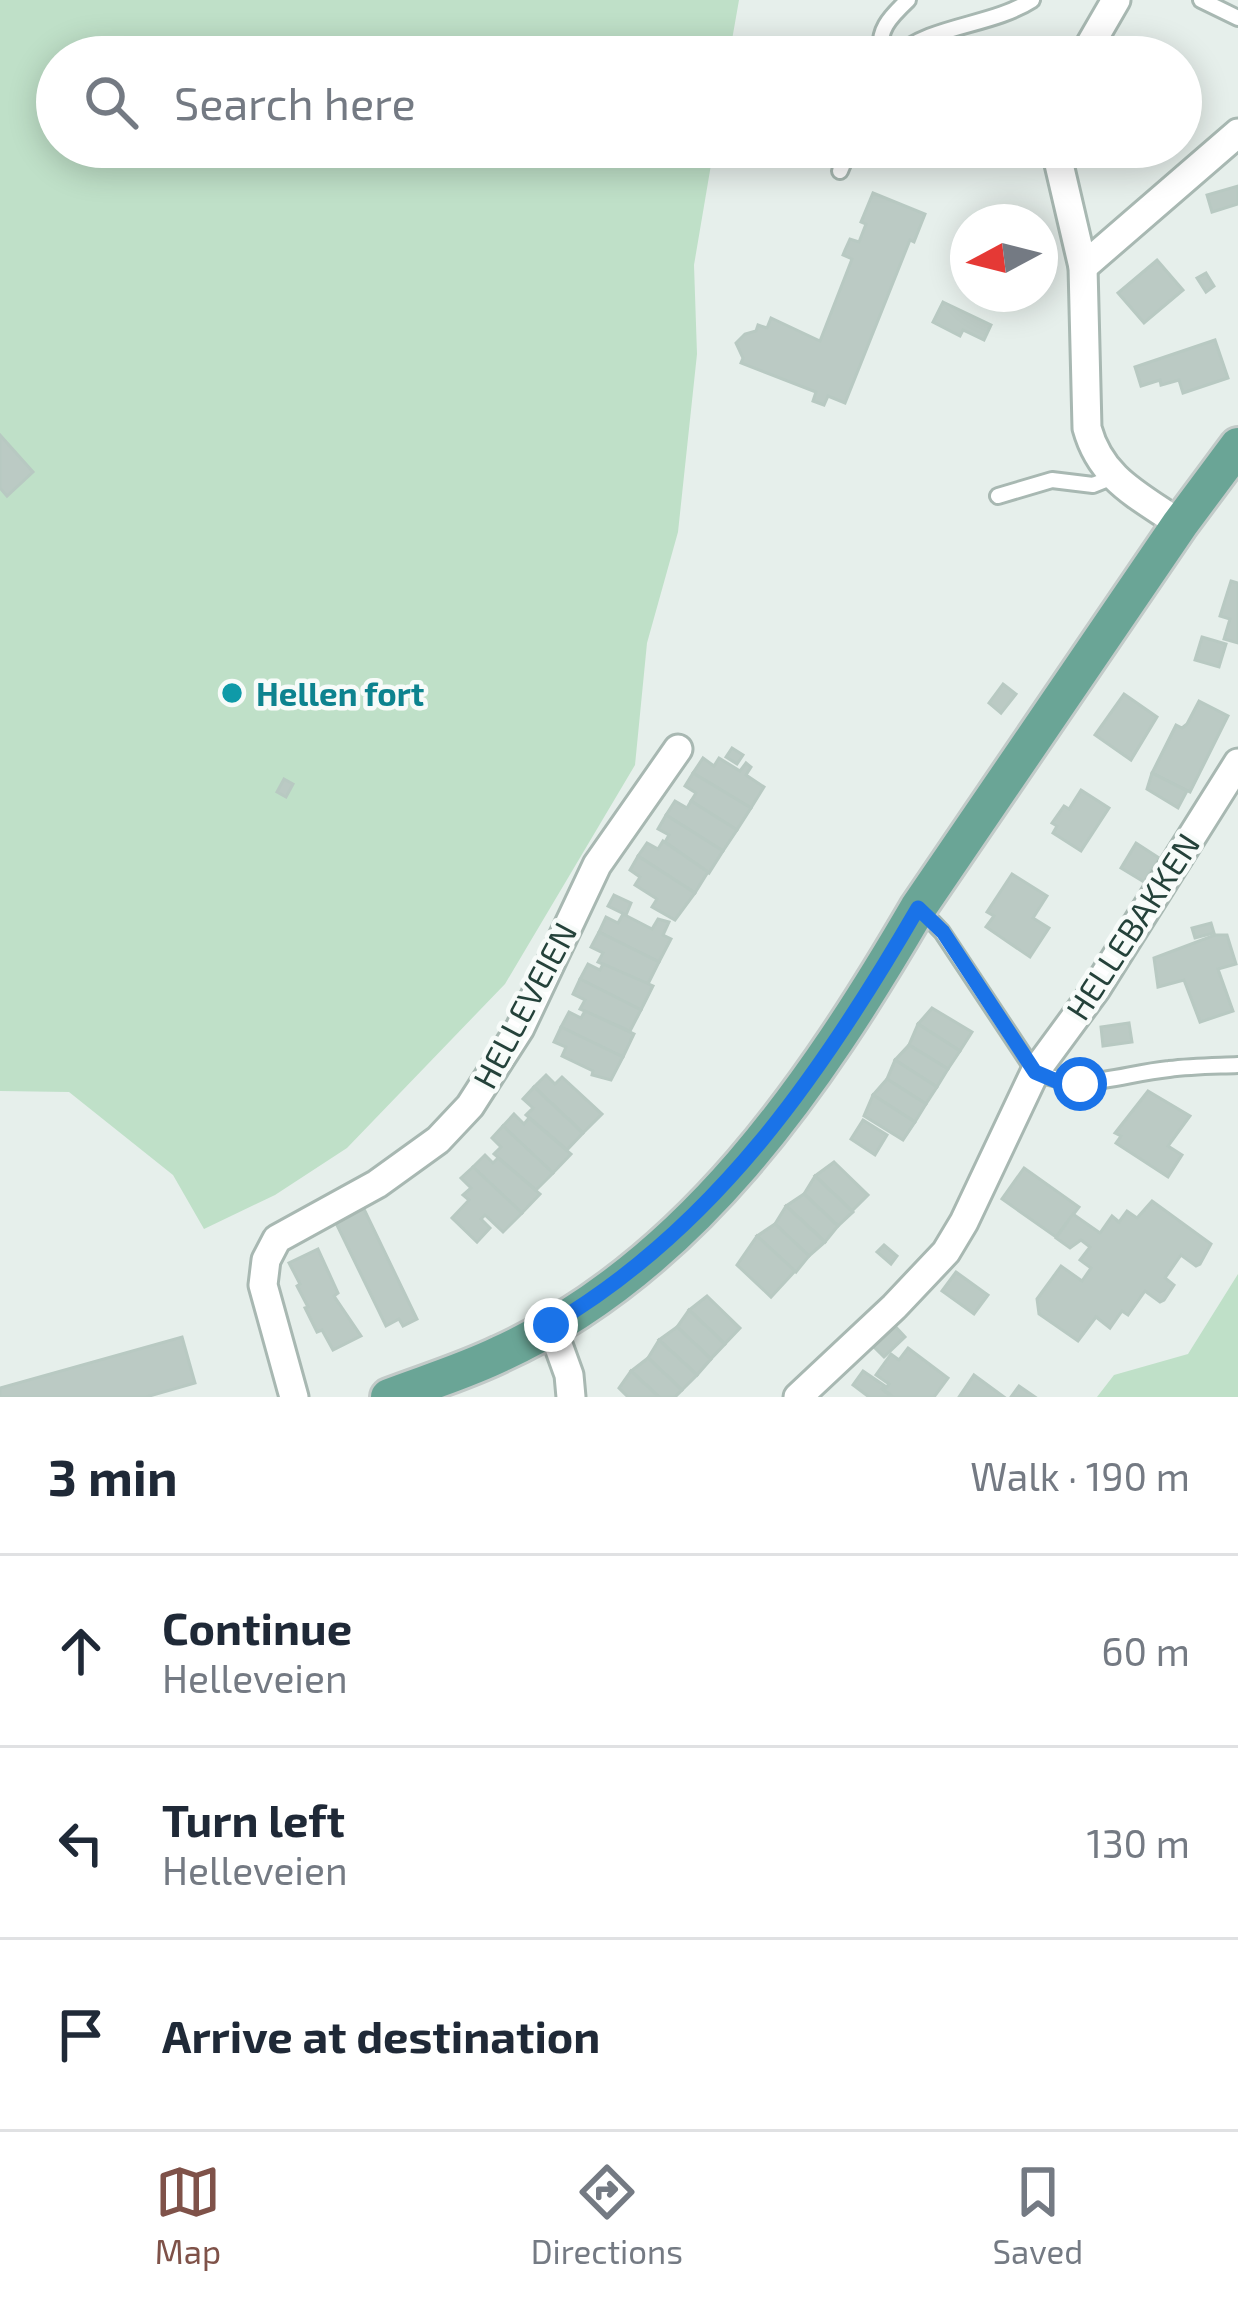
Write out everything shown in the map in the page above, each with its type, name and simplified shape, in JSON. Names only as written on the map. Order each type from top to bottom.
[{"type":"main road","points":[[389,1397],[502,1353],[599,1297],[699,1213],[779,1123],[918,908],[1238,446]]},
{"type":"street","points":[[1095,36],[1115,0]]},
{"type":"street","points":[[1202,165],[1238,133]]},
{"type":"street","points":[[1060,168],[1084,268],[1087,428],[1094,452],[1113,477],[1180,524]]},
{"type":"street","points":[[1084,268],[1198,168]]},
{"type":"street","name":"HELLEVEIEN","points":[[294,1397],[263,1285],[266,1260],[277,1239],[377,1184],[438,1140],[470,1106],[527,1013],[597,865],[679,748]]},
{"type":"street","name":"HELLEBAKKEN","points":[[798,1397],[946,1252],[1035,1072],[1096,989],[1235,776]]},
{"type":"street","points":[[551,1325],[569,1375],[571,1397]]},
{"type":"lane","points":[[884,36],[886,21],[908,0]]},
{"type":"lane","points":[[933,36],[986,21],[1032,0]]},
{"type":"lane","points":[[1201,0],[1238,18]]},
{"type":"lane","points":[[998,496],[1052,481],[1093,485],[1113,477]]},
{"type":"lane","points":[[918,908],[943,932],[1035,1072],[1061,1083],[1080,1084],[1168,1069],[1238,1065]]},
{"type":"green space","points":[[0,0],[739,0],[733,36],[36,36],[36,168],[710,168],[694,265],[697,354],[678,532],[647,643],[635,765],[505,984],[347,1148],[275,1195],[204,1229],[173,1175],[69,1092],[0,1091]]},
{"type":"green space","points":[[1238,1274],[1238,1397],[1097,1397],[1114,1375],[1188,1354]]},
{"type":"building","points":[[1238,186],[1238,204],[1212,212],[1207,195]]},
{"type":"building","points":[[873,193],[925,214],[914,242],[910,240],[845,403],[828,396],[824,405],[813,401],[816,392],[741,363],[736,343],[758,325],[767,328],[771,318],[820,341],[852,259],[843,255],[850,239],[859,242]]},
{"type":"building","points":[[1157,260],[1183,290],[1144,323],[1118,293]]},
{"type":"building","points":[[1206,273],[1214,286],[1206,292],[1197,278]]},
{"type":"building","points":[[943,302],[950,305],[950,312],[964,312],[991,325],[984,340],[963,330],[960,336],[933,322]]},
{"type":"building","points":[[1215,340],[1228,378],[1183,393],[1179,380],[1141,386],[1135,367]]},
{"type":"building","points":[[0,435],[33,472],[7,496],[0,488]]},
{"type":"building","points":[[1231,581],[1238,583],[1238,643],[1224,639],[1230,619],[1220,616]]},
{"type":"building","points":[[1202,637],[1226,644],[1219,667],[1195,660]]},
{"type":"building","points":[[1003,684],[1016,694],[1001,713],[989,703]]},
{"type":"building","points":[[1124,694],[1157,717],[1131,760],[1095,735]]},
{"type":"building","points":[[1199,701],[1228,716],[1190,792],[1152,773],[1176,725],[1187,724]]},
{"type":"building","points":[[732,748],[743,755],[737,764],[726,757]]},
{"type":"building","points":[[703,758],[714,766],[719,758],[740,771],[746,763],[751,767],[746,775],[764,787],[751,808],[693,773]]},
{"type":"building","points":[[693,773],[751,808],[737,830],[691,801],[696,793],[685,786]]},
{"type":"building","points":[[1152,773],[1187,791],[1178,808],[1147,789]]},
{"type":"building","points":[[284,779],[293,784],[286,797],[277,792]]},
{"type":"building","points":[[1081,790],[1109,808],[1081,851],[1053,833],[1057,826],[1052,823]]},
{"type":"building","points":[[675,801],[687,808],[691,801],[737,830],[723,851],[666,815]]},
{"type":"building","points":[[666,815],[723,851],[709,873],[665,842],[669,835],[658,829]]},
{"type":"building","points":[[663,841],[708,872],[695,893],[638,856],[647,843],[658,849]]},
{"type":"building","points":[[1136,843],[1159,858],[1144,882],[1121,868]]},
{"type":"building","points":[[638,856],[695,893],[675,920],[652,907],[657,899],[635,885],[640,877],[630,870]]},
{"type":"building","points":[[1012,874],[1047,896],[1033,918],[1049,928],[1030,957],[986,927],[994,916],[987,912]]},
{"type":"building","points":[[614,895],[631,903],[626,915],[608,906]]},
{"type":"building","points":[[623,914],[652,929],[658,919],[669,922],[663,935],[671,939],[659,962],[599,932],[606,917],[618,923]]},
{"type":"building","points":[[1211,923],[1214,933],[1195,938],[1192,928]]},
{"type":"building","points":[[599,932],[659,962],[648,984],[598,962],[603,953],[591,947]]},
{"type":"building","points":[[1215,935],[1227,935],[1236,964],[1218,969],[1233,1011],[1200,1022],[1184,980],[1158,987],[1154,958]]},
{"type":"building","points":[[588,964],[600,970],[603,964],[653,986],[641,1010],[580,979]]},
{"type":"building","points":[[580,979],[641,1010],[630,1031],[580,1009],[585,1000],[573,994]]},
{"type":"building","points":[[932,1008],[972,1032],[960,1051],[918,1024]]},
{"type":"building","points":[[585,1011],[634,1034],[623,1057],[561,1027],[569,1012],[581,1018]]},
{"type":"building","points":[[1129,1023],[1132,1042],[1103,1046],[1101,1027]]},
{"type":"building","points":[[918,1024],[960,1051],[948,1069],[909,1045]]},
{"type":"building","points":[[561,1027],[623,1057],[611,1080],[592,1075],[593,1071],[562,1056],[566,1047],[554,1042]]},
{"type":"building","points":[[909,1045],[948,1069],[937,1087],[895,1060]]},
{"type":"building","points":[[895,1060],[937,1087],[926,1104],[887,1079]]},
{"type":"building","points":[[546,1075],[555,1084],[562,1077],[602,1114],[583,1133],[534,1087]]},
{"type":"building","points":[[887,1079],[926,1104],[915,1122],[873,1095]]},
{"type":"building","points":[[534,1087],[583,1133],[567,1150],[526,1115],[533,1108],[523,1099]]},
{"type":"building","points":[[1148,1091],[1190,1116],[1168,1146],[1182,1155],[1168,1177],[1116,1143],[1121,1136],[1115,1133]]},
{"type":"building","points":[[873,1095],[915,1122],[903,1140],[864,1116]]},
{"type":"building","points":[[514,1114],[524,1124],[529,1118],[571,1154],[553,1173],[503,1126]]},
{"type":"building","points":[[863,1120],[887,1135],[875,1155],[851,1139]]},
{"type":"building","points":[[503,1126],[553,1173],[536,1190],[494,1154],[501,1147],[492,1138]]},
{"type":"building","points":[[485,1155],[493,1163],[498,1158],[540,1194],[522,1213],[473,1167]]},
{"type":"building","points":[[834,1162],[868,1195],[852,1211],[815,1176]]},
{"type":"building","points":[[473,1167],[522,1213],[503,1232],[485,1215],[481,1219],[490,1228],[477,1242],[452,1218],[469,1200],[463,1195],[471,1188],[461,1178]]},
{"type":"building","points":[[1024,1168],[1079,1207],[1056,1237],[1002,1199]]},
{"type":"building","points":[[815,1176],[853,1212],[838,1226],[804,1194]]},
{"type":"building","points":[[804,1194],[838,1226],[825,1242],[786,1206]]},
{"type":"building","points":[[1152,1201],[1211,1244],[1196,1266],[1181,1255],[1165,1278],[1174,1285],[1164,1300],[1145,1291],[1128,1315],[1122,1311],[1110,1328],[1096,1317],[1078,1341],[1039,1314],[1037,1299],[1061,1266],[1082,1281],[1091,1268],[1080,1260],[1090,1247],[1081,1240],[1070,1248],[1056,1238],[1073,1214],[1100,1233],[1112,1216],[1119,1222],[1127,1211],[1137,1218]]},
{"type":"building","points":[[362,1205],[417,1319],[403,1326],[399,1319],[386,1326],[334,1219]]},
{"type":"building","points":[[786,1206],[825,1242],[809,1256],[775,1224]]},
{"type":"building","points":[[775,1224],[809,1256],[796,1272],[757,1236]]},
{"type":"building","points":[[757,1236],[795,1271],[771,1297],[737,1265]]},
{"type":"building","points":[[884,1245],[897,1256],[891,1264],[877,1252]]},
{"type":"building","points":[[318,1249],[338,1293],[334,1296],[361,1336],[333,1350],[322,1330],[317,1332],[289,1263]]},
{"type":"building","points":[[956,1272],[988,1295],[974,1314],[942,1291]]},
{"type":"building","points":[[707,1296],[740,1328],[725,1344],[689,1310]]},
{"type":"building","points":[[689,1310],[725,1344],[711,1359],[677,1327]]},
{"type":"building","points":[[893,1324],[905,1337],[884,1357],[872,1345]]},
{"type":"building","points":[[677,1327],[711,1359],[697,1375],[659,1340]]},
{"type":"building","points":[[182,1337],[195,1383],[146,1397],[0,1397],[0,1388]]},
{"type":"building","points":[[659,1340],[697,1375],[682,1390],[648,1358]]},
{"type":"building","points":[[908,1348],[948,1378],[934,1397],[893,1397],[884,1390],[889,1384],[876,1375],[891,1354],[899,1360]]},
{"type":"building","points":[[648,1358],[682,1390],[675,1397],[659,1397],[631,1371]]},
{"type":"building","points":[[631,1371],[659,1397],[628,1397],[619,1388]]},
{"type":"building","points":[[863,1371],[892,1397],[869,1397],[853,1385]]},
{"type":"building","points":[[974,1375],[1004,1397],[959,1397]]},
{"type":"building","points":[[1019,1386],[1035,1397],[1011,1397]]},
{"type":"place","name":"Hellen fort","points":[[232,693]]},
{"type":"route","points":[[551,1325],[599,1297],[699,1213],[779,1123],[918,908],[943,932],[1035,1072],[1061,1083],[1080,1084]]}]
